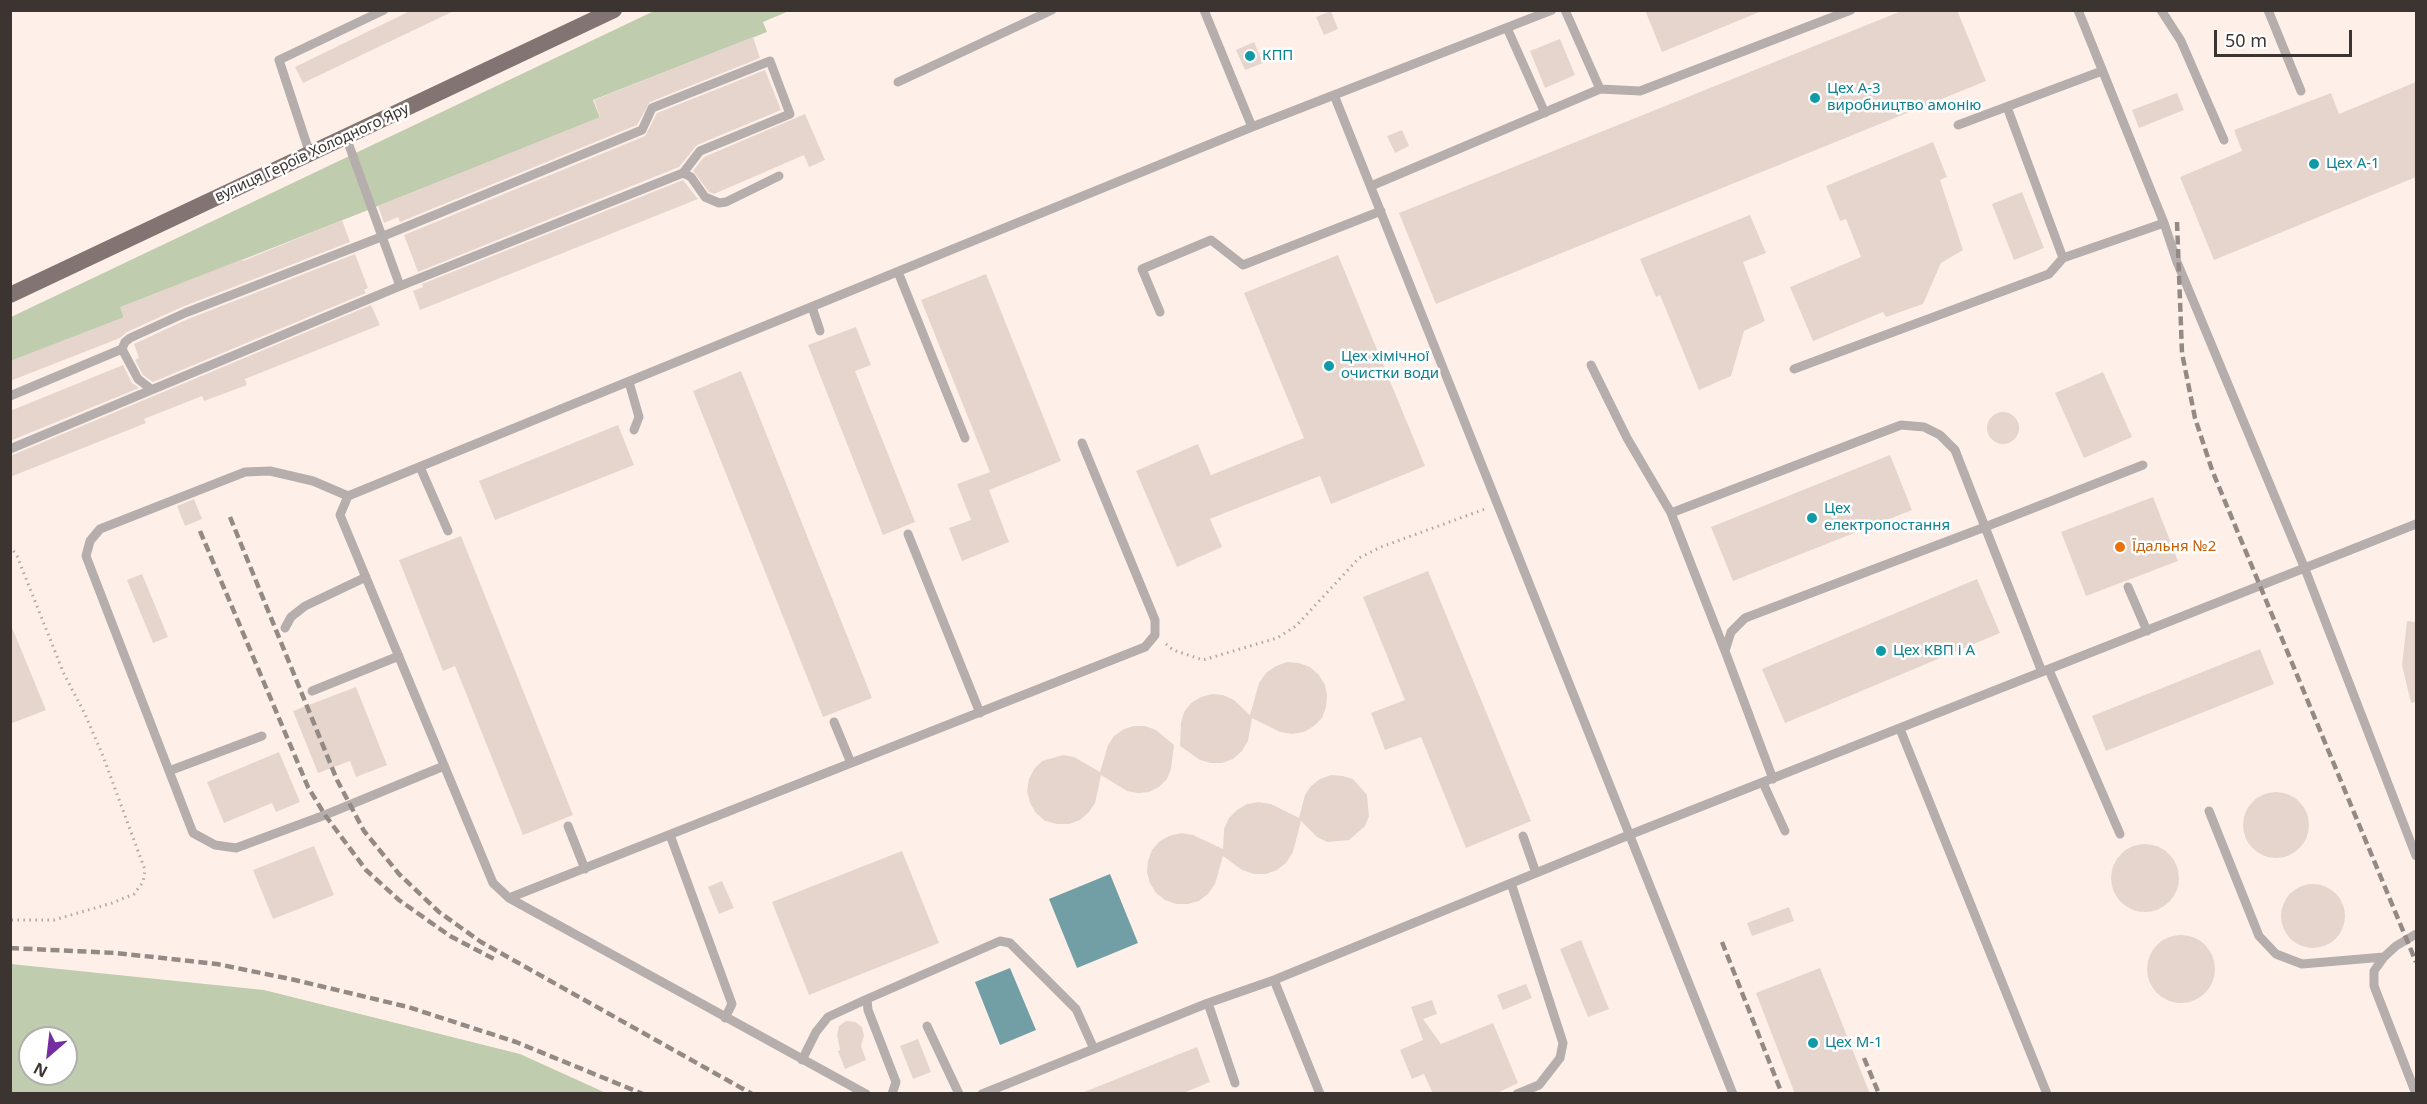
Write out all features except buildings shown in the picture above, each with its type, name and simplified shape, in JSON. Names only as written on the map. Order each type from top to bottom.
[{"type":"main road","name":"вулиця Героїв Холодного Яру","points":[[10,295],[614,10]]},
{"type":"lane","points":[[310,154],[279,60],[384,10]]},
{"type":"lane","points":[[898,82],[1052,10]]},
{"type":"lane","points":[[1204,10],[1252,127]]},
{"type":"lane","points":[[866,1094],[509,898],[493,883],[340,514],[348,496],[1252,127],[1552,10]]},
{"type":"lane","points":[[1566,10],[1600,89]]},
{"type":"lane","points":[[1371,186],[1600,89],[1640,91],[1851,10]]},
{"type":"lane","points":[[2078,10],[2164,223],[2177,262],[2304,569],[2416,856]]},
{"type":"lane","points":[[2161,10],[2181,41],[2224,140]]},
{"type":"lane","points":[[2268,10],[2301,92]]},
{"type":"lane","points":[[1507,28],[1545,113]]},
{"type":"lane","points":[[10,396],[122,349],[129,338],[185,313],[381,237],[642,130],[652,108],[770,61],[790,114],[700,151],[683,173],[400,286],[10,449]]},
{"type":"lane","points":[[1958,125],[2102,71]]},
{"type":"lane","points":[[1334,95],[1733,1094]]},
{"type":"lane","points":[[2007,107],[2062,258]]},
{"type":"lane","points":[[346,137],[400,286]]},
{"type":"lane","points":[[683,173],[691,177],[705,197],[719,203],[726,202],[779,176]]},
{"type":"lane","points":[[1160,312],[1142,269],[1211,240],[1243,265],[1381,211]]},
{"type":"lane","points":[[1794,369],[2049,274],[2062,258],[2164,223]]},
{"type":"lane","points":[[898,272],[965,438]]},
{"type":"lane","points":[[813,307],[820,331]]},
{"type":"lane","points":[[122,349],[138,380],[151,389]]},
{"type":"lane","points":[[1591,365],[1628,438],[1671,513],[1773,779]]},
{"type":"lane","points":[[629,382],[639,417],[634,430]]},
{"type":"lane","points":[[1671,513],[1901,425],[1924,427],[1940,435],[1955,450],[2046,671],[2120,834]]},
{"type":"lane","points":[[509,898],[1145,647],[1155,635],[1155,620],[1083,443]]},
{"type":"lane","points":[[1725,651],[1731,632],[1745,618],[2143,465]]},
{"type":"lane","points":[[420,467],[448,531]]},
{"type":"lane","points":[[348,496],[314,480],[270,471],[245,472],[100,529],[90,541],[86,556],[193,832],[214,845],[236,848],[325,815],[444,766]]},
{"type":"lane","points":[[982,1094],[1274,980],[1629,835],[2416,524]]},
{"type":"lane","points":[[908,534],[980,713]]},
{"type":"lane","points":[[285,628],[291,617],[305,606],[366,577]]},
{"type":"lane","points":[[2128,587],[2147,631]]},
{"type":"lane","points":[[312,691],[399,656]]},
{"type":"lane","points":[[834,722],[851,763]]},
{"type":"lane","points":[[1900,729],[2047,1094]]},
{"type":"lane","points":[[169,771],[262,736]]},
{"type":"lane","points":[[1763,783],[1785,831]]},
{"type":"lane","points":[[2209,811],[2259,936],[2276,954],[2302,964],[2385,957]]},
{"type":"lane","points":[[568,826],[585,869]]},
{"type":"lane","points":[[670,835],[732,1004],[725,1018]]},
{"type":"lane","points":[[1523,836],[1536,873]]},
{"type":"lane","points":[[1511,883],[1563,1042],[1560,1058],[1539,1085],[1517,1094]]},
{"type":"lane","points":[[2416,934],[2396,946],[2374,971],[2374,986],[2416,1094]]},
{"type":"lane","points":[[802,1060],[816,1032],[828,1017],[1000,942],[1011,944],[1076,1009],[1094,1049]]},
{"type":"lane","points":[[1274,980],[1320,1094]]},
{"type":"lane","points":[[867,999],[868,1010],[896,1082],[892,1094]]},
{"type":"lane","points":[[1208,1004],[1235,1083]]},
{"type":"lane","points":[[927,1026],[959,1094]]},
{"type":"lane","points":[[1009,1083],[1012,1094]]},
{"type":"path","points":[[1155,635],[1173,650],[1203,660],[1277,638],[1296,626],[1359,558],[1381,547],[1498,505]]},
{"type":"path","points":[[10,546],[17,556],[64,674],[103,756],[145,870],[143,882],[134,894],[112,903],[54,920],[10,920]]},
{"type":"green space","points":[[654,11],[789,11],[763,22],[767,32],[593,100],[600,118],[121,308],[124,318],[11,363],[11,317]]},
{"type":"green space","points":[[11,964],[264,990],[520,1054],[606,1093],[11,1093]]},
{"type":"water","points":[[1110,874],[1138,943],[1077,968],[1049,899]]},
{"type":"water","points":[[1010,968],[1036,1030],[1000,1045],[975,982]]},
{"type":"railway","points":[[2177,222],[2182,353],[2195,418],[2212,470],[2416,962]]},
{"type":"railway","points":[[230,517],[337,780],[364,831],[399,874],[439,912],[481,942],[752,1094]]},
{"type":"railway","points":[[200,531],[308,787],[325,815],[366,870],[399,900],[450,936],[494,959]]},
{"type":"railway","points":[[1722,942],[1782,1094]]},
{"type":"railway","points":[[10,948],[116,953],[217,964],[295,980],[408,1007],[516,1042],[643,1094]]},
{"type":"railway","points":[[1864,1058],[1879,1094]]},
{"type":"place","name":"КПП","points":[[1250,56]]},
{"type":"place","name":"Цех А-3 виробництво амонію","points":[[1815,98]]},
{"type":"place","name":"Цех А-1","points":[[2314,164]]},
{"type":"place","name":"Цех хімічної очистки води","points":[[1329,366]]},
{"type":"place","name":"Цех електропостання","points":[[1812,518]]},
{"type":"place","name":"Їдальня №2","points":[[2120,547]]},
{"type":"place","name":"Цех КВП і А","points":[[1881,651]]},
{"type":"place","name":"Цех М-1","points":[[1813,1043]]}]
